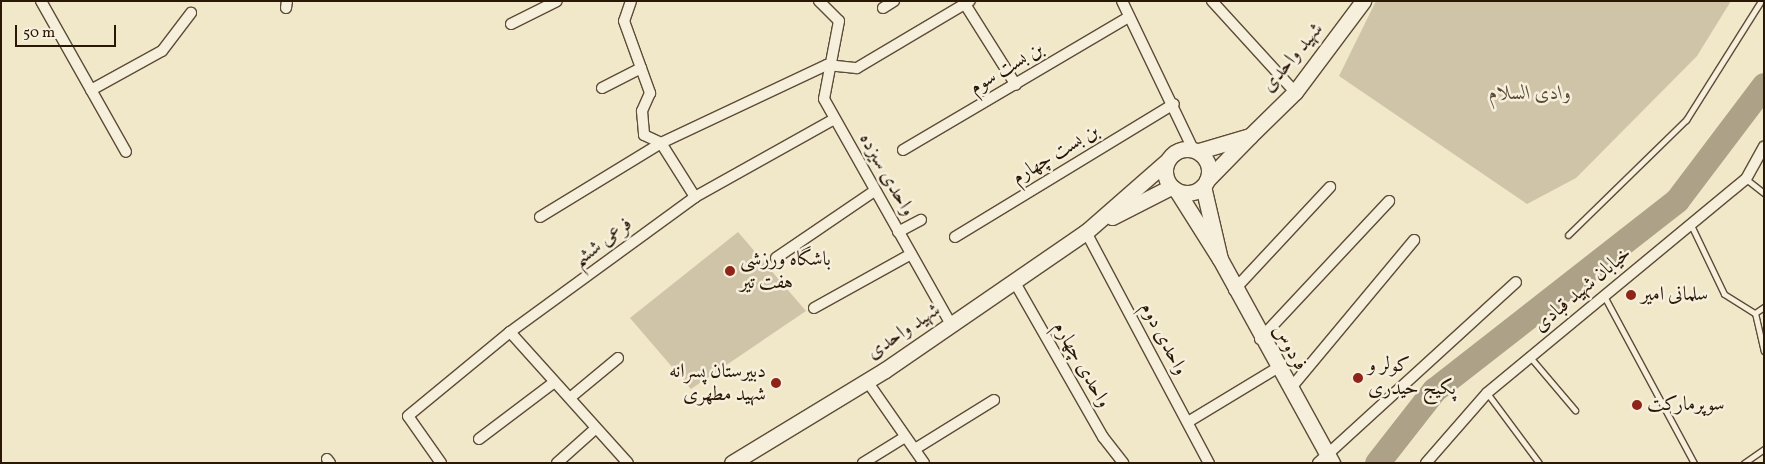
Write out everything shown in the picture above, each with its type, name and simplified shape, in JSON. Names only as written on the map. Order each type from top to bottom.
[{"type":"street","points":[[41,1],[126,152]]},
{"type":"street","points":[[511,24],[557,1]]},
{"type":"street","points":[[631,1],[624,21],[650,93],[641,123],[644,135],[661,143],[695,197]]},
{"type":"street","name":"واحدی سیزده","points":[[819,1],[839,21],[838,37],[827,65],[824,99],[833,120],[951,324]]},
{"type":"street","points":[[883,8],[894,1]]},
{"type":"street","points":[[1122,1],[1127,18],[1174,104],[1196,150],[1209,167],[1205,183],[1220,259]]},
{"type":"street","points":[[1212,1],[1295,92]]},
{"type":"street","name":"شهید واحدی","points":[[1205,183],[1295,92],[1363,1]]},
{"type":"street","points":[[540,217],[661,143],[827,65],[857,68],[966,2],[1016,85]]},
{"type":"street","points":[[91,90],[162,51],[191,13]]},
{"type":"street","name":"بن بست سوم","points":[[903,150],[1127,18]]},
{"type":"street","points":[[602,88],[641,68]]},
{"type":"street","name":"بن بست چهارم","points":[[955,237],[1174,104]]},
{"type":"street","name":"فرعی ششم","points":[[442,463],[408,416],[510,332],[695,197],[833,120]]},
{"type":"street","points":[[1090,229],[1166,162],[1174,152],[1196,150],[1250,136]]},
{"type":"street","name":"خیابان شهید قبادی","points":[[1426,463],[1487,393],[1746,178],[1764,147]]},
{"type":"street","points":[[1166,162],[1165,176],[1220,259]]},
{"type":"street","points":[[1090,229],[1174,189],[1191,193],[1205,183]]},
{"type":"street","points":[[1234,290],[1330,187]]},
{"type":"street","points":[[776,258],[874,192]]},
{"type":"street","points":[[1260,339],[1389,201]]},
{"type":"street","points":[[898,232],[921,220]]},
{"type":"street","name":"شهید واحدی","points":[[732,463],[867,380],[1090,229]]},
{"type":"street","name":"واحدی دوم","points":[[1090,229],[1209,463]]},
{"type":"street","points":[[1290,390],[1414,240]]},
{"type":"street","points":[[814,308],[911,254]]},
{"type":"street","name":"فردوس","points":[[1220,259],[1234,290],[1290,390],[1326,460]]},
{"type":"street","name":"واحدی چهارم","points":[[1014,281],[1103,437],[1123,463]]},
{"type":"street","points":[[1326,460],[1516,282]]},
{"type":"street","points":[[510,332],[553,383],[571,397],[594,429],[628,463]]},
{"type":"street","points":[[571,397],[618,358]]},
{"type":"street","points":[[1188,422],[1277,368]]},
{"type":"street","points":[[867,380],[924,463]]},
{"type":"street","points":[[479,439],[553,383]]},
{"type":"street","points":[[915,449],[994,400]]},
{"type":"street","points":[[557,463],[594,429]]},
{"type":"street","points":[[863,463],[905,437]]},
{"type":"lane","points":[[1568,235],[1686,120],[1761,1]]},
{"type":"lane","points":[[1746,178],[1764,193]]},
{"type":"lane","points":[[1691,225],[1724,294],[1755,313],[1764,351]]},
{"type":"lane","points":[[1604,295],[1694,463]]},
{"type":"lane","points":[[1755,313],[1764,307]]},
{"type":"lane","points":[[1530,357],[1576,410]]},
{"type":"lane","points":[[1487,393],[1540,463]]},
{"type":"lane","points":[[1744,463],[1764,449]]},
{"type":"green space","name":"وادی السلام","points":[[1376,1],[1731,1],[1697,56],[1576,178],[1527,204],[1339,76]]},
{"type":"green space","name":"باشگاه ورزشی هفت تیر","points":[[738,232],[806,311],[691,389],[630,318]]},
{"type":"waterway","points":[[1377,463],[1434,390],[1677,200],[1764,85]]},
{"type":"place","name":"باشگاه ورزشی هفت تیر","points":[[730,271]]},
{"type":"place","name":"سلمانی امیر","points":[[1631,295]]},
{"type":"place","name":"کولر و پکیج حیدری","points":[[1358,378]]},
{"type":"place","name":"دبیرستان پسرانه شهید مطهری","points":[[776,383]]},
{"type":"place","name":"سوپرمارکت","points":[[1637,405]]}]
